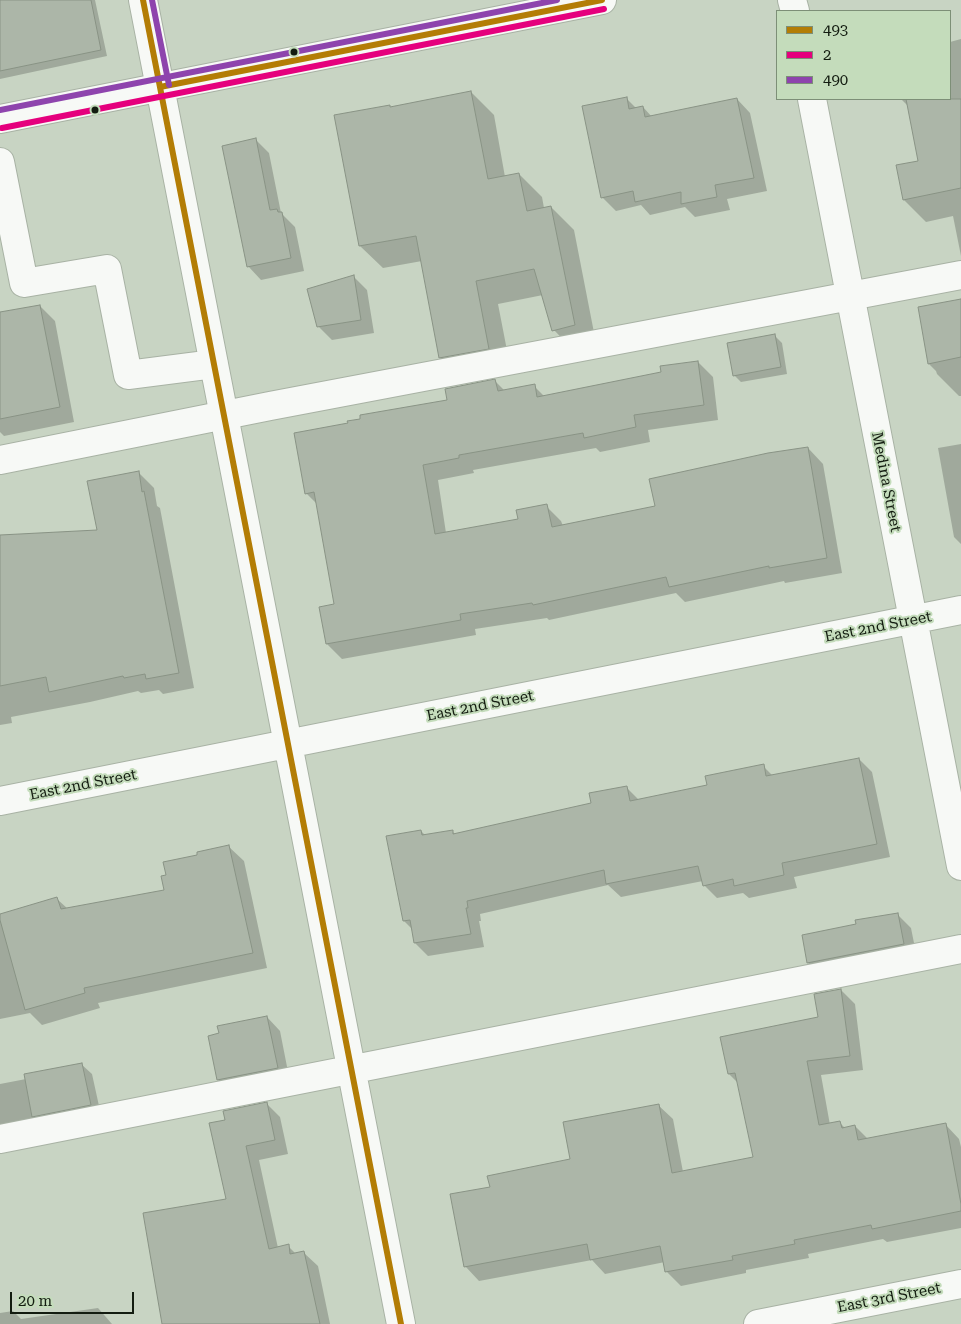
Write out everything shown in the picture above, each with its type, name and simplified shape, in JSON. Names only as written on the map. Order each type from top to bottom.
[{"type":"street","points":[[143,0],[401,1324]]},
{"type":"street","points":[[0,119],[602,0]]},
{"type":"street","name":"Medina Street","points":[[812,100],[961,866]]},
{"type":"street","points":[[0,162],[24,282],[107,269],[128,375],[214,364]]},
{"type":"street","points":[[0,460],[961,274]]},
{"type":"street","name":"East 2nd Street","points":[[0,801],[961,610]]},
{"type":"street","points":[[0,1139],[961,948]]},
{"type":"street","name":"East 3rd Street","points":[[758,1324],[961,1284]]},
{"type":"building","points":[[0,0],[91,0],[101,50],[0,71]]},
{"type":"building","points":[[471,91],[488,179],[519,173],[527,211],[551,206],[575,325],[552,331],[534,269],[476,281],[489,349],[439,358],[416,236],[359,246],[334,115],[390,105],[390,107]]},
{"type":"building","points":[[627,97],[629,109],[643,106],[645,117],[737,98],[754,178],[715,185],[717,197],[681,204],[681,192],[635,202],[633,191],[601,198],[582,106]]},
{"type":"building","points":[[961,99],[961,188],[903,200],[896,165],[918,161],[906,100]]},
{"type":"building","points":[[256,138],[270,210],[277,209],[278,212],[282,212],[291,258],[247,267],[222,146]]},
{"type":"building","points":[[354,275],[361,320],[317,327],[307,289]]},
{"type":"building","points":[[961,299],[961,357],[928,364],[918,307]]},
{"type":"building","points":[[40,305],[60,407],[0,419],[0,312]]},
{"type":"building","points":[[775,334],[781,367],[733,376],[727,343]]},
{"type":"building","points":[[698,361],[704,405],[634,415],[636,427],[584,438],[583,433],[459,455],[459,458],[423,465],[435,534],[518,519],[516,510],[547,504],[552,527],[655,506],[649,479],[768,453],[808,447],[827,558],[769,568],[769,566],[669,587],[666,577],[533,605],[532,603],[460,614],[461,620],[326,644],[319,607],[334,604],[314,492],[305,494],[294,433],[348,423],[347,421],[360,419],[360,415],[447,400],[445,389],[495,379],[498,391],[535,384],[537,397],[661,372],[660,366]]},
{"type":"building","points":[[139,471],[179,673],[146,679],[145,674],[124,678],[123,676],[49,692],[46,677],[0,686],[0,535],[97,530],[87,481]]},
{"type":"building","points":[[859,758],[877,844],[782,863],[784,875],[734,886],[733,879],[703,886],[698,866],[606,884],[604,870],[467,901],[468,908],[466,908],[471,934],[414,943],[410,920],[403,921],[386,836],[421,830],[422,835],[453,830],[453,834],[591,803],[589,793],[627,786],[630,801],[707,785],[705,776],[764,764],[766,776]]},
{"type":"building","points":[[229,845],[253,953],[84,988],[85,993],[25,1010],[0,920],[0,914],[57,897],[61,909],[164,890],[161,876],[166,875],[163,862],[197,855],[197,852]]},
{"type":"building","points":[[898,913],[904,944],[807,963],[802,935],[856,924],[855,920]]},
{"type":"building","points":[[841,989],[850,1056],[807,1061],[819,1125],[840,1121],[842,1128],[855,1125],[858,1140],[946,1123],[961,1211],[872,1229],[871,1225],[794,1240],[795,1244],[732,1256],[733,1260],[665,1272],[660,1246],[590,1260],[587,1244],[464,1267],[450,1194],[490,1187],[487,1176],[570,1159],[563,1122],[659,1104],[672,1173],[753,1157],[735,1073],[728,1074],[720,1037],[818,1017],[814,994]]},
{"type":"building","points":[[267,1016],[278,1068],[217,1080],[208,1036],[219,1033],[217,1026]]},
{"type":"building","points":[[82,1063],[91,1105],[32,1117],[24,1074]]},
{"type":"building","points":[[267,1102],[275,1140],[246,1146],[269,1249],[289,1244],[290,1254],[304,1251],[320,1324],[162,1324],[143,1213],[226,1199],[209,1123],[225,1120],[223,1111]]},
{"type":"transit line","name":"493","points":[[143,0],[401,1324]]},
{"type":"transit line","name":"490","points":[[152,0],[169,85]]},
{"type":"transit line","name":"490","points":[[0,110],[557,0]]},
{"type":"transit line","name":"493","points":[[160,87],[602,0]]},
{"type":"transit line","name":"2","points":[[2,128],[604,9]]}]
